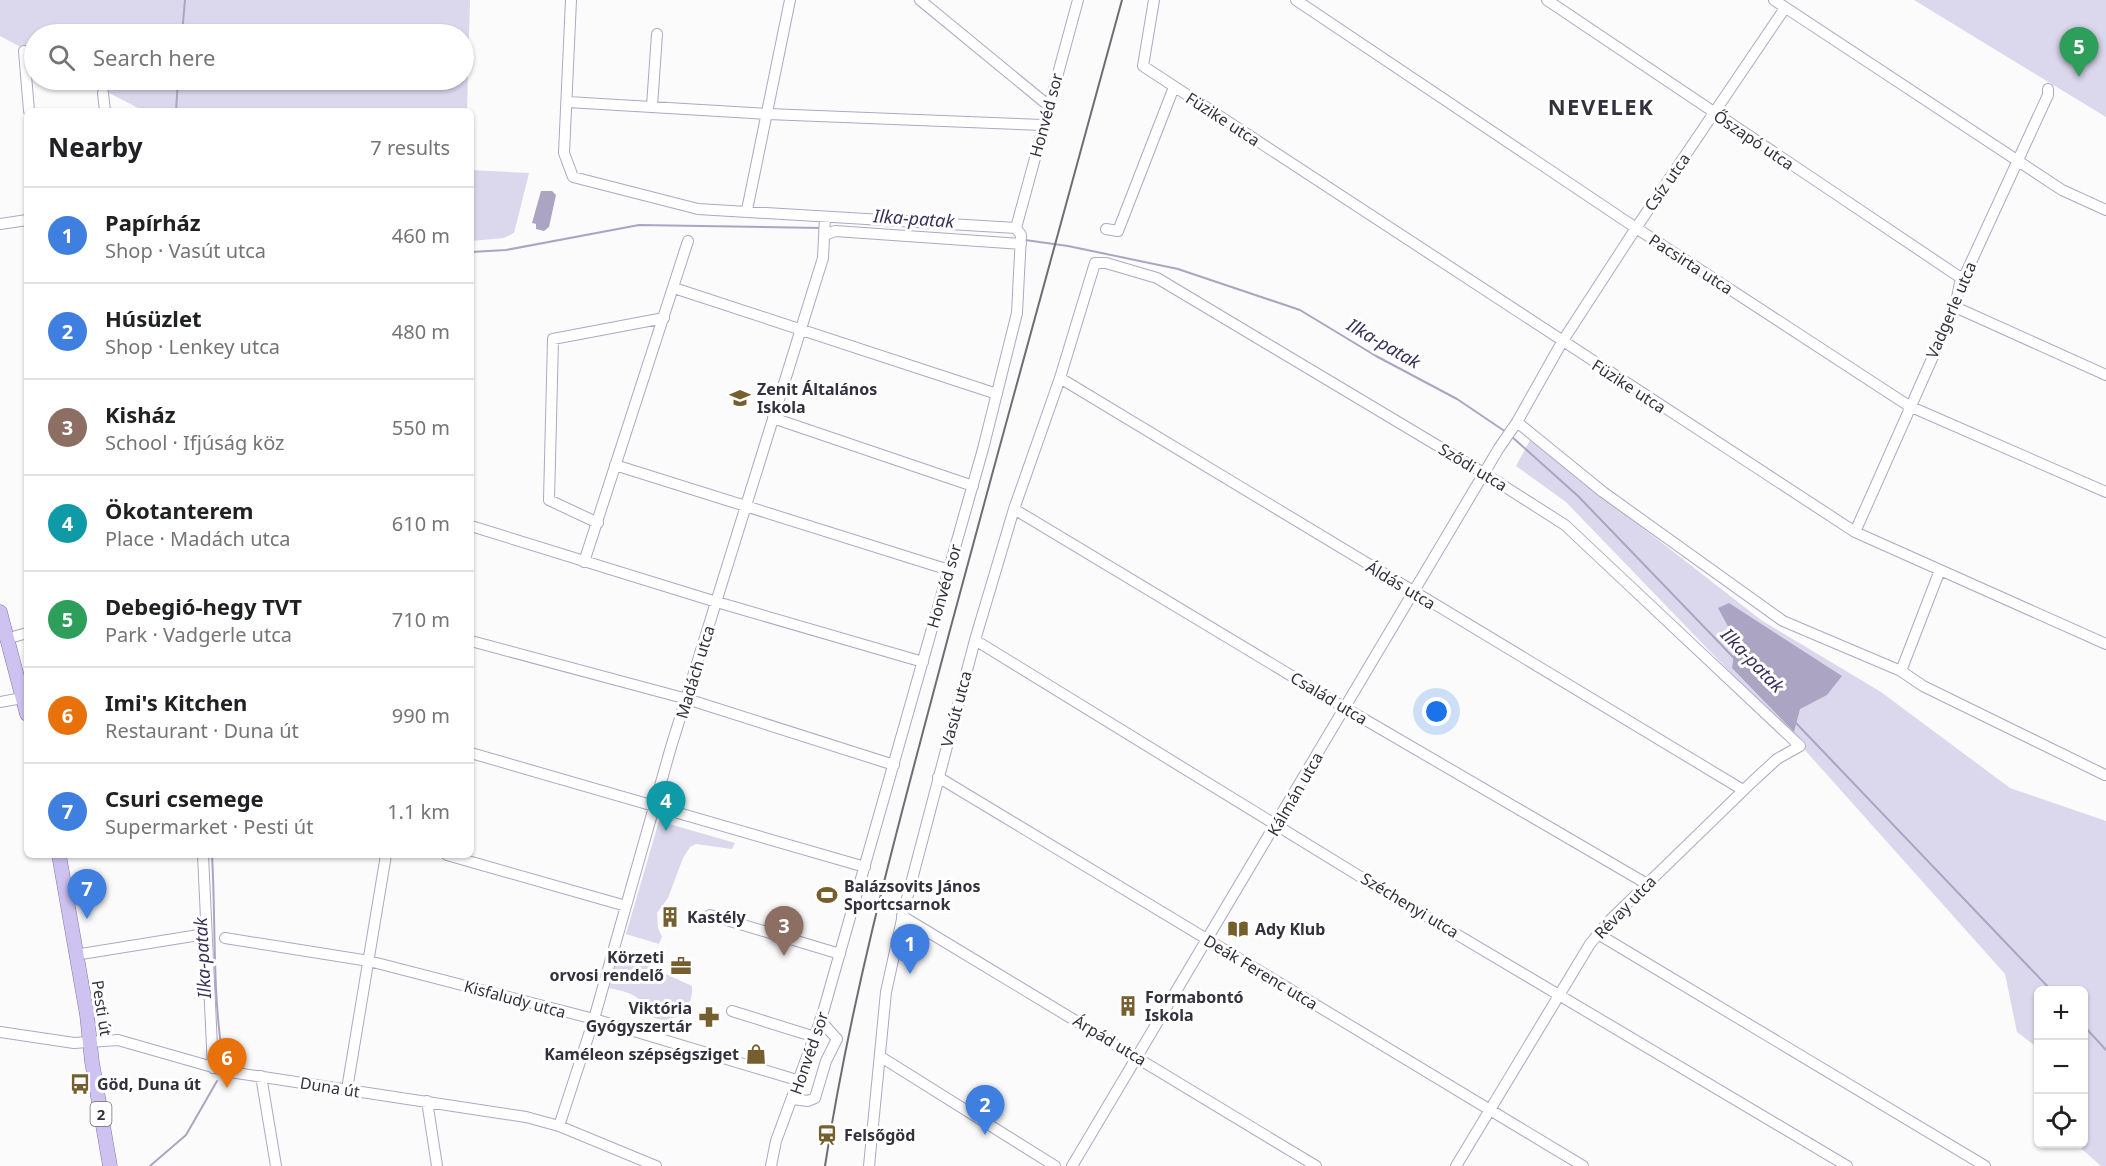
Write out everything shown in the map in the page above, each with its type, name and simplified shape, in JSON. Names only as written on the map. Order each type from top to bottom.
[{"type":"main road","points":[[0,612],[24,704]]},
{"type":"main road","name":"Pesti út","points":[[59,858],[110,1166]]},
{"type":"street","points":[[571,0],[564,153],[573,177],[698,209],[747,210],[825,227],[1020,237]]},
{"type":"street","points":[[747,210],[790,0]]},
{"type":"street","points":[[920,0],[1049,106]]},
{"type":"street","name":"Honvéd sor","points":[[771,1166],[776,1141],[800,1082],[840,954],[973,486],[1017,313],[1020,237],[1043,125],[1078,0]]},
{"type":"street","name":"Füzike utca","points":[[1154,0],[1143,66],[1174,87],[1855,532],[2106,644]]},
{"type":"street","name":"Pacsirta utca","points":[[1296,0],[1636,228],[1909,406],[2106,492]]},
{"type":"street","name":"Őszapó utca","points":[[1547,0],[1961,278]]},
{"type":"street","points":[[1774,0],[2062,190],[2106,210]]},
{"type":"street","name":"Csíz utca","points":[[1515,426],[1562,342],[1785,8]]},
{"type":"street","points":[[652,106],[657,34]]},
{"type":"street","name":"Füzike utca","points":[[1106,228],[1118,231],[1174,87]]},
{"type":"street","name":"Vadgerle utca","points":[[1855,532],[1954,307],[1961,278],[1966,273],[2048,95],[2048,88]]},
{"type":"street","points":[[27,90],[29,108]]},
{"type":"street","points":[[103,93],[105,108]]},
{"type":"street","points":[[568,102],[768,114],[1043,125]]},
{"type":"street","points":[[0,224],[24,220]]},
{"type":"street","points":[[825,227],[835,231],[1020,237]]},
{"type":"street","name":"Madách utca","points":[[559,1126],[594,1019],[655,804],[823,258],[825,227]]},
{"type":"street","points":[[584,562],[688,241]]},
{"type":"street","name":"Vasút utca","points":[[869,1166],[886,992],[902,916],[975,640],[1014,509],[1060,378],[1095,263]]},
{"type":"street","name":"Sződi utca","points":[[1095,263],[1106,263],[1157,278],[1485,474],[1565,525],[1800,746]]},
{"type":"street","points":[[674,288],[997,394]]},
{"type":"street","points":[[1954,307],[2106,375]]},
{"type":"street","points":[[598,523],[549,500],[553,339],[664,318]]},
{"type":"street","name":"Áldás utca","points":[[1060,378],[1743,790]]},
{"type":"street","points":[[772,418],[973,486]]},
{"type":"street","points":[[1515,426],[1783,621],[1901,671],[1923,686],[2105,775]]},
{"type":"street","name":"Kálmán utca","points":[[1072,1166],[1278,824],[1499,448],[1515,426]]},
{"type":"street","points":[[615,465],[949,570]]},
{"type":"street","name":"Család utca","points":[[1014,509],[1345,708],[1647,884]]},
{"type":"street","points":[[474,527],[584,562],[923,662]]},
{"type":"street","points":[[1901,671],[1940,570]]},
{"type":"street","points":[[6,639],[24,634]]},
{"type":"street","name":"Széchenyi utca","points":[[975,640],[1377,886],[1847,1166]]},
{"type":"street","points":[[474,642],[687,699],[894,765]]},
{"type":"street","points":[[0,702],[22,698]]},
{"type":"street","name":"Révay utca","points":[[1456,1166],[1598,934],[1743,790],[1777,759],[1800,746]]},
{"type":"street","points":[[474,754],[655,804],[865,867]]},
{"type":"street","name":"Deák Ferenc utca","points":[[938,777],[1583,1166]]},
{"type":"street","points":[[203,858],[205,934],[221,1070]]},
{"type":"street","points":[[347,1089],[386,858]]},
{"type":"street","points":[[458,858],[626,906]]},
{"type":"street","points":[[710,915],[840,954]]},
{"type":"street","name":"Árpád utca","points":[[902,916],[1316,1166]]},
{"type":"street","points":[[75,955],[205,934]]},
{"type":"street","points":[[1598,934],[1986,1166]]},
{"type":"street","name":"Kisfaludy utca","points":[[225,938],[369,961],[594,1019],[800,1082]]},
{"type":"street","points":[[732,1011],[815,1037]]},
{"type":"street","points":[[793,1099],[808,1101],[815,1098],[826,1061],[834,1048],[837,1039],[820,1020]]},
{"type":"street","name":"Duna út","points":[[0,1032],[74,1043],[118,1040],[221,1070],[526,1117],[559,1126],[656,1166]]},
{"type":"street","points":[[881,1057],[1055,1166]]},
{"type":"street","points":[[261,1076],[276,1166]]},
{"type":"street","points":[[427,1101],[437,1166]]},
{"type":"shaded area","points":[[0,0],[470,0],[469,24],[24,24],[24,49],[0,36]]},
{"type":"shaded area","points":[[1914,0],[2106,0],[2106,117]]},
{"type":"shaded area","points":[[103,90],[468,90],[467,108],[138,108]]},
{"type":"shaded area","points":[[474,170],[529,173],[514,233],[504,238],[474,241]]},
{"type":"shaded area","points":[[1530,440],[1761,620],[1881,692],[2010,788],[2106,821],[2106,1166],[2101,1166],[2081,1148],[2088,1148],[2088,986],[2034,986],[2034,1045],[2017,1032],[2005,974],[1804,749],[1566,502],[1516,466]]},
{"type":"shaded area","points":[[659,821],[735,843],[732,849],[696,844],[690,847],[683,858],[668,898],[657,913],[658,928],[662,937],[659,944],[626,934]]},
{"type":"shaded area","points":[[621,954],[692,986],[692,996],[684,1011],[671,1019],[655,1018],[647,1014],[638,998],[609,988],[617,955]]},
{"type":"water","points":[[541,191],[552,191],[556,195],[549,227],[544,231],[536,229],[536,224],[532,223]]},
{"type":"water","points":[[1729,603],[1842,676],[1827,695],[1800,709],[1794,732],[1732,668],[1736,641],[1718,608]]},
{"type":"waterway","name":"Ilka-patak","points":[[183,24],[185,0]]},
{"type":"waterway","name":"Ilka-patak","points":[[176,108],[177,90]]},
{"type":"waterway","name":"Ilka-patak","points":[[474,252],[506,250],[639,225],[821,228]]},
{"type":"waterway","name":"Ilka-patak","points":[[1025,240],[1068,246],[1178,269],[1300,310],[1376,356],[1457,399],[1506,432]]},
{"type":"waterway","name":"Ilka-patak","points":[[1511,436],[1578,496],[1734,658]]},
{"type":"waterway","name":"Ilka-patak","points":[[1796,723],[2047,986]]},
{"type":"waterway","name":"Ilka-patak","points":[[212,858],[216,982],[223,1059]]},
{"type":"waterway","name":"Ilka-patak","points":[[2088,1030],[2106,1050]]},
{"type":"waterway","name":"Ilka-patak","points":[[150,1166],[186,1135],[217,1081]]},
{"type":"railway","points":[[825,1166],[836,1098],[864,963],[897,830],[1122,0]]},
{"type":"place","name":"Debegió-hegy TVT","points":[[2079,77]]},
{"type":"place","name":"Zenit Általános Iskola","points":[[740,398]]},
{"type":"place","name":"Ökotanterem","points":[[666,831]]},
{"type":"place","name":"Balázsovits János Sportcsarnok","points":[[827,895]]},
{"type":"place","name":"Kastély","points":[[670,917]]},
{"type":"place","name":"Csuri csemege","points":[[87,919]]},
{"type":"place","name":"Ady Klub","points":[[1238,929]]},
{"type":"place","name":"Kisház","points":[[784,956]]},
{"type":"place","name":"Körzeti orvosi rendelő","points":[[681,966]]},
{"type":"place","name":"Papírház","points":[[910,974]]},
{"type":"place","name":"Formabontó Iskola","points":[[1128,1006]]},
{"type":"place","name":"Viktória Gyógyszertár","points":[[709,1017]]},
{"type":"place","name":"Kaméleon szépségsziget","points":[[756,1054]]},
{"type":"place","name":"Göd, Duna út","points":[[80,1084]]},
{"type":"place","name":"Imi's Kitchen","points":[[227,1088]]},
{"type":"place","name":"Felsőgöd","points":[[827,1135]]},
{"type":"place","name":"Húsüzlet","points":[[985,1135]]},
{"type":"district","name":"NEVELEK","points":[[1601,106]]}]
